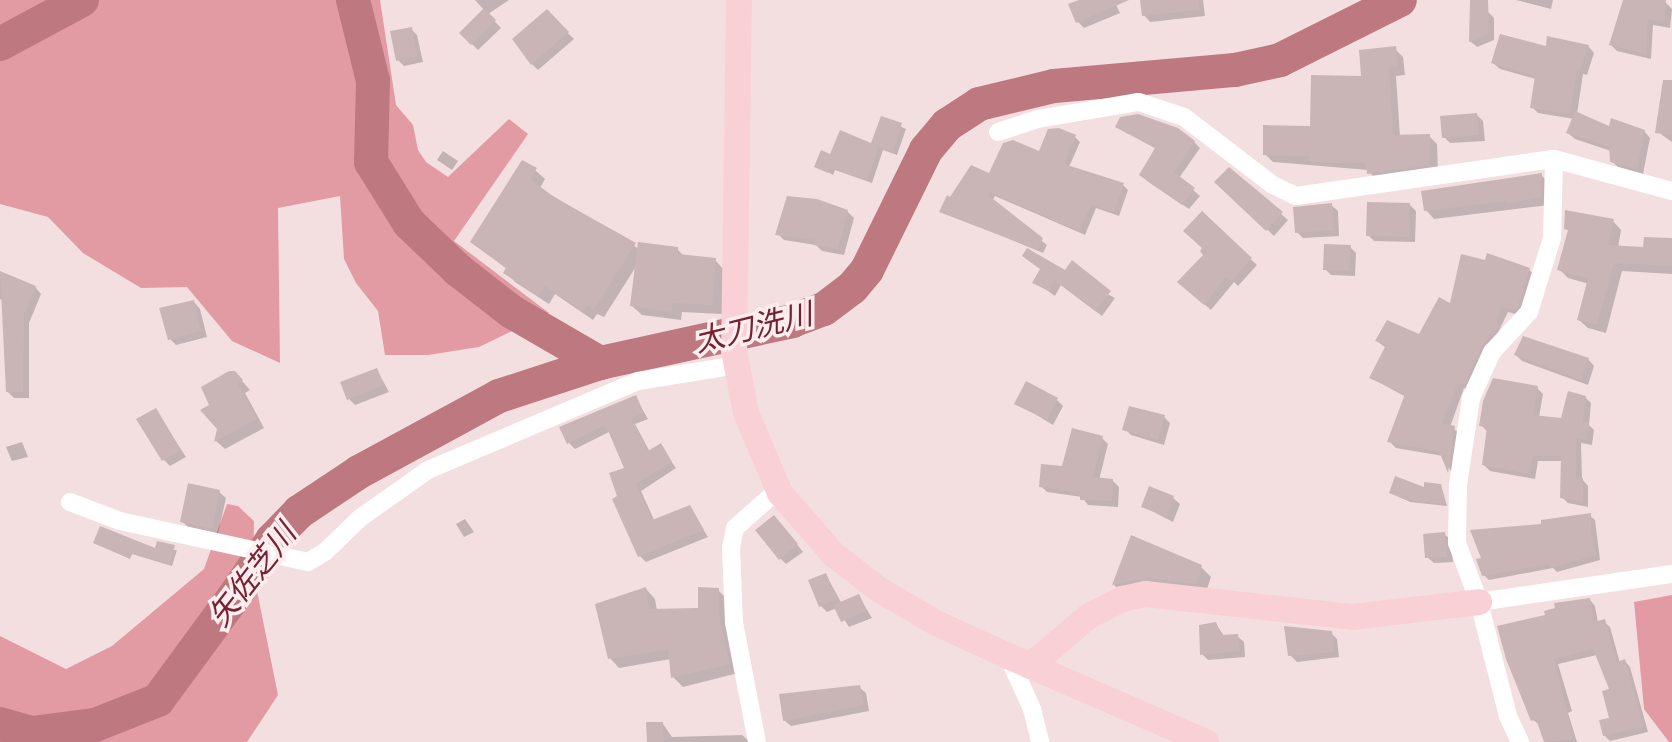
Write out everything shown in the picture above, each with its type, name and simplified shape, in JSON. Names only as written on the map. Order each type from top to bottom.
[{"type":"street","points":[[739,0],[733,315],[736,358],[746,413],[780,493],[833,554],[878,589],[936,623],[1206,742]]},
{"type":"street","points":[[998,132],[1038,119],[1139,102],[1184,117],[1273,185],[1296,196],[1554,159],[1672,191]]},
{"type":"street","points":[[1520,742],[1508,716],[1479,602],[1457,543],[1458,485],[1471,398],[1492,352],[1529,312],[1552,238],[1554,159]]},
{"type":"street","points":[[70,502],[120,521],[308,562],[326,551],[360,518],[428,470],[638,381],[736,358]]},
{"type":"street","points":[[757,742],[734,623],[731,548],[735,528],[770,497],[780,493]]},
{"type":"street","points":[[1019,661],[1089,616],[1123,599],[1145,594],[1352,617],[1672,574]]},
{"type":"street","points":[[1019,661],[1040,742]]},
{"type":"shaded area","points":[[0,0],[380,0],[396,105],[413,125],[418,150],[426,162],[448,177],[509,119],[528,134],[454,241],[549,313],[479,347],[428,355],[385,355],[378,311],[356,283],[344,259],[340,196],[278,208],[280,363],[232,341],[187,287],[141,288],[83,253],[48,217],[0,204]]},
{"type":"shaded area","points":[[227,504],[238,506],[254,521],[253,571],[278,695],[247,742],[0,742],[0,636],[66,669],[112,646],[204,569]]},
{"type":"shaded area","points":[[1672,595],[1672,742],[1669,742],[1644,709],[1634,602]]},
{"type":"building","points":[[1079,0],[1129,0],[1076,23],[1068,4]]},
{"type":"building","points":[[1140,0],[1199,0],[1200,10],[1142,16]]},
{"type":"building","points":[[1470,0],[1488,0],[1489,34],[1469,42]]},
{"type":"building","points":[[1623,0],[1666,0],[1664,22],[1648,19],[1646,54],[1609,45]]},
{"type":"building","points":[[484,8],[496,20],[471,45],[459,33]]},
{"type":"building","points":[[547,9],[569,32],[531,65],[512,39]]},
{"type":"building","points":[[412,27],[417,57],[396,61],[390,31]]},
{"type":"building","points":[[1500,34],[1546,46],[1547,36],[1589,45],[1581,69],[1577,69],[1570,114],[1530,108],[1535,76],[1491,63]]},
{"type":"building","points":[[1396,46],[1398,67],[1389,68],[1393,135],[1430,134],[1430,165],[1367,174],[1366,163],[1309,162],[1309,156],[1263,155],[1263,125],[1310,126],[1311,75],[1361,76],[1359,50]]},
{"type":"building","points":[[1663,80],[1672,80],[1672,135],[1655,133]]},
{"type":"building","points":[[1575,111],[1609,126],[1611,118],[1645,130],[1637,169],[1610,162],[1609,147],[1566,133]]},
{"type":"building","points":[[1477,113],[1479,135],[1442,138],[1440,116]]},
{"type":"building","points":[[1138,114],[1178,128],[1195,141],[1174,172],[1195,188],[1182,205],[1139,175],[1155,148],[1115,127],[1120,117]]},
{"type":"building","points":[[881,116],[902,123],[893,152],[879,147],[867,180],[830,168],[828,173],[814,167],[821,150],[830,154],[840,130],[871,143]]},
{"type":"building","points":[[1059,128],[1076,135],[1064,164],[1124,183],[1114,212],[1091,205],[1079,231],[989,192],[988,195],[1043,238],[1038,250],[939,212],[947,195],[950,197],[971,165],[989,173],[1003,143],[1013,140],[1039,151],[1048,129]]},
{"type":"building","points":[[522,160],[537,168],[530,179],[554,197],[636,243],[594,309],[587,305],[583,312],[545,286],[538,296],[503,273],[506,268],[470,242]]},
{"type":"building","points":[[1229,167],[1283,212],[1266,231],[1214,182]]},
{"type":"building","points":[[1542,173],[1541,197],[1507,204],[1506,201],[1424,211],[1421,191]]},
{"type":"building","points":[[787,196],[817,199],[848,210],[838,249],[813,245],[815,240],[775,235]]},
{"type":"building","points":[[1367,202],[1410,203],[1410,237],[1366,236]]},
{"type":"building","points":[[1332,203],[1334,230],[1295,233],[1293,207]]},
{"type":"building","points":[[1565,210],[1614,219],[1608,245],[1643,247],[1644,237],[1672,238],[1672,266],[1614,263],[1597,325],[1577,320],[1588,278],[1557,270],[1568,230],[1564,229]]},
{"type":"building","points":[[1202,211],[1252,258],[1231,281],[1226,277],[1204,305],[1177,282],[1203,255],[1200,251],[1202,248],[1183,231]]},
{"type":"building","points":[[638,242],[678,247],[678,254],[716,258],[712,305],[672,303],[672,312],[630,306]]},
{"type":"building","points":[[1324,244],[1351,245],[1349,271],[1323,270]]},
{"type":"building","points":[[1027,248],[1065,270],[1072,260],[1111,291],[1095,311],[1054,280],[1049,291],[1032,283],[1040,269],[1022,256]]},
{"type":"building","points":[[1487,253],[1530,268],[1518,306],[1514,310],[1501,307],[1496,324],[1500,326],[1481,347],[1464,385],[1458,383],[1442,423],[1455,426],[1448,473],[1439,451],[1387,442],[1405,394],[1369,378],[1386,345],[1375,341],[1387,320],[1419,334],[1439,297],[1450,303],[1461,254],[1485,260]]},
{"type":"building","points":[[0,271],[36,286],[24,316],[23,392],[6,392]]},
{"type":"building","points":[[194,300],[201,331],[168,340],[159,308]]},
{"type":"building","points":[[1523,336],[1589,358],[1581,380],[1514,355]]},
{"type":"building","points":[[377,368],[384,385],[347,400],[340,382]]},
{"type":"building","points":[[229,371],[235,371],[243,380],[238,384],[257,419],[214,442],[217,429],[200,410],[209,405],[201,387]]},
{"type":"building","points":[[1493,378],[1538,386],[1533,415],[1561,418],[1568,391],[1586,396],[1583,422],[1589,422],[1586,440],[1576,438],[1576,478],[1583,478],[1583,502],[1560,498],[1561,456],[1533,456],[1529,474],[1482,465],[1487,427],[1479,426],[1483,401]]},
{"type":"building","points":[[1026,381],[1058,398],[1047,420],[1014,404]]},
{"type":"building","points":[[636,395],[644,413],[631,418],[648,451],[661,443],[672,462],[636,484],[652,520],[690,505],[704,530],[638,557],[612,499],[617,496],[609,473],[624,468],[607,428],[603,426],[567,444],[559,427]]},
{"type":"building","points":[[1129,406],[1165,415],[1158,440],[1122,430]]},
{"type":"building","points":[[156,408],[181,450],[162,461],[136,419]]},
{"type":"building","points":[[1072,428],[1103,436],[1093,477],[1113,479],[1112,501],[1080,500],[1080,492],[1039,487],[1041,464],[1062,466]]},
{"type":"building","points":[[1395,476],[1424,487],[1424,482],[1441,484],[1446,504],[1406,500],[1389,493]]},
{"type":"building","points":[[188,483],[220,490],[212,529],[180,522]]},
{"type":"building","points":[[1149,486],[1174,496],[1167,517],[1141,507]]},
{"type":"building","points":[[1591,513],[1591,534],[1597,555],[1550,568],[1549,564],[1482,576],[1476,559],[1481,558],[1470,530],[1541,524],[1541,520]]},
{"type":"building","points":[[774,515],[798,544],[779,560],[755,530]]},
{"type":"building","points":[[100,526],[155,548],[157,541],[175,545],[170,564],[130,553],[128,558],[93,543]]},
{"type":"building","points":[[1445,532],[1447,557],[1425,558],[1423,534]]},
{"type":"building","points":[[1131,535],[1202,565],[1197,584],[1146,578],[1112,585]]},
{"type":"building","points":[[826,573],[837,599],[819,607],[808,580]]},
{"type":"building","points":[[646,587],[649,609],[698,608],[698,587],[719,588],[718,611],[730,664],[671,678],[668,649],[608,659],[595,604]]},
{"type":"building","points":[[859,594],[867,611],[841,622],[833,605]]},
{"type":"building","points":[[1590,598],[1594,622],[1605,619],[1617,662],[1625,659],[1644,727],[1603,736],[1599,720],[1609,718],[1602,691],[1609,689],[1593,649],[1554,659],[1574,739],[1544,742],[1536,719],[1531,721],[1506,659],[1497,626],[1545,615],[1544,611],[1555,608],[1554,603]]},
{"type":"building","points":[[1216,622],[1221,635],[1238,634],[1240,651],[1200,655],[1199,625]]},
{"type":"building","points":[[1284,626],[1332,631],[1334,652],[1288,656]]},
{"type":"building","points":[[860,685],[864,705],[783,721],[779,694]]},
{"type":"building","points":[[646,722],[663,722],[664,742],[647,742]]},
{"type":"waterway","name":"太刀洗川","points":[[0,44],[82,0]]},
{"type":"waterway","name":"太刀洗川","points":[[353,0],[373,81],[371,162],[409,223],[458,270],[512,312],[600,363]]},
{"type":"waterway","name":"太刀洗川","points":[[0,724],[32,733],[95,725],[158,700],[272,540],[299,512],[359,472],[499,396],[600,363],[792,321],[824,309],[852,288],[867,270],[926,150],[947,125],[979,104],[1054,86],[1235,70],[1280,60],[1400,0]]},
{"type":"water label","name":"矢佐芝川","points":[[251,574]]}]
